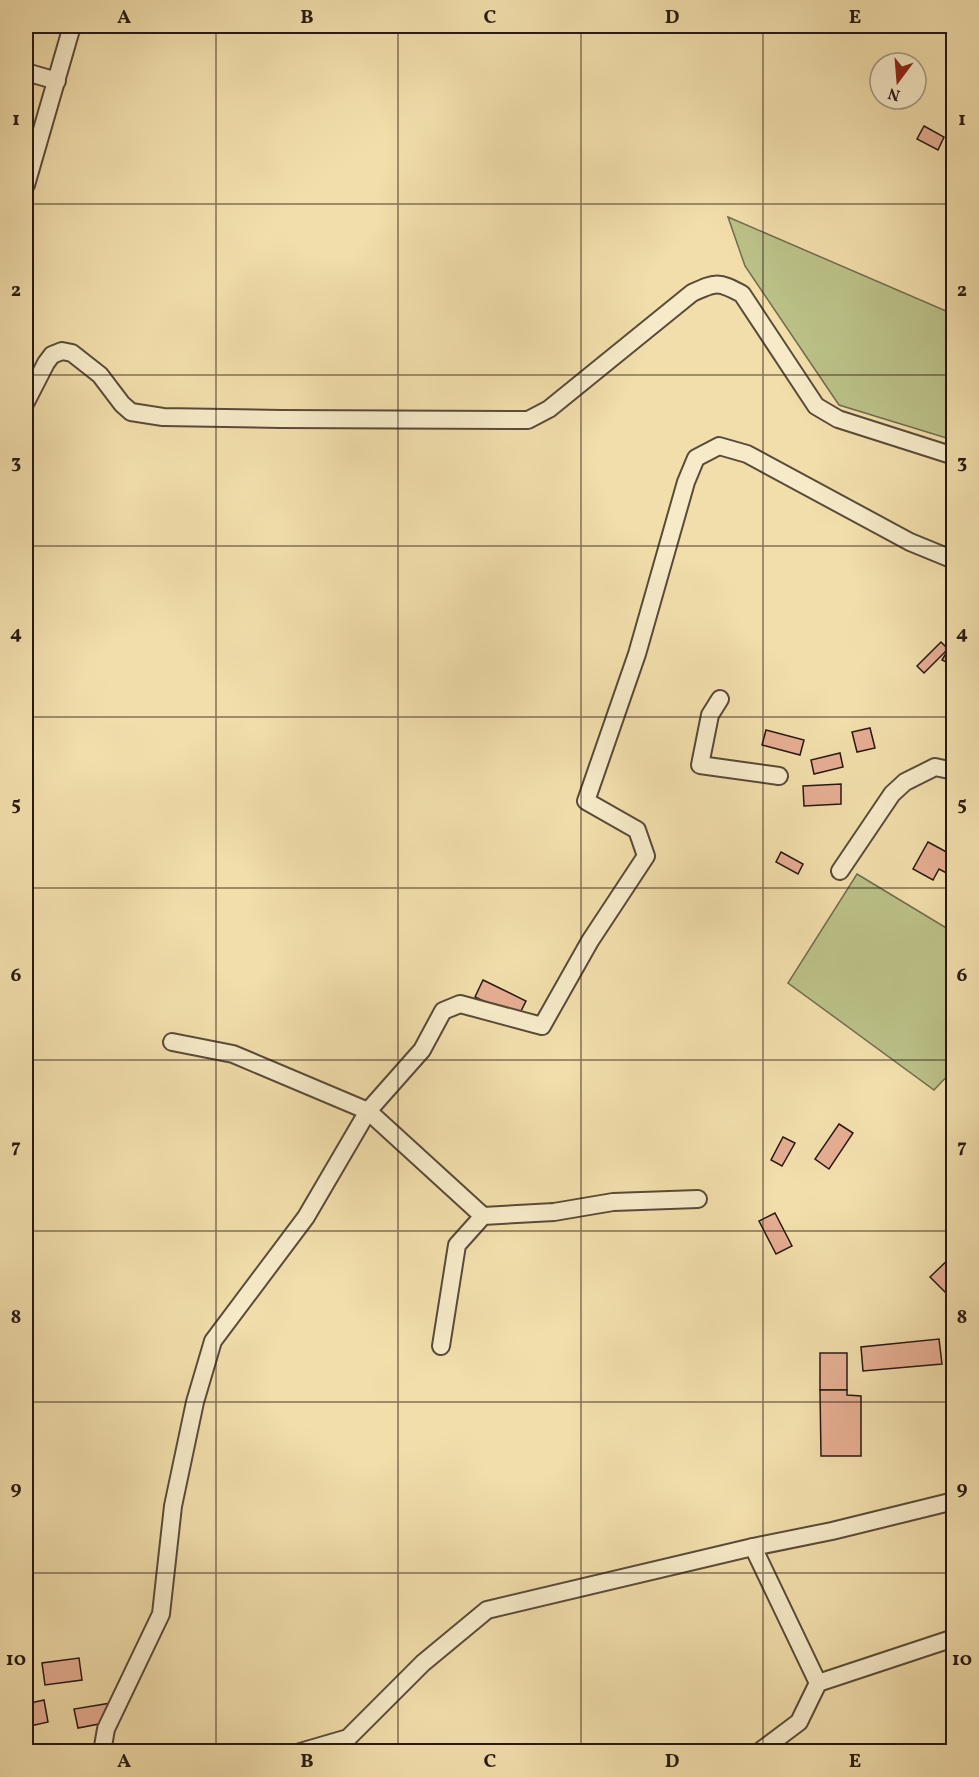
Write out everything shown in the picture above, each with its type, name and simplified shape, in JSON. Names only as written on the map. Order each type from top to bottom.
[{"type":"street","points":[[26,185],[72,26]]},
{"type":"street","points":[[26,72],[57,81]]},
{"type":"street","points":[[26,402],[45,363],[52,355],[62,351],[72,353],[100,375],[131,412],[162,417],[528,420],[549,409],[692,292],[713,283],[726,285],[742,294],[816,406],[838,419],[954,456]]},
{"type":"street","points":[[102,1752],[106,1729],[161,1614],[173,1506],[195,1402],[213,1341],[306,1217],[368,1111],[422,1050],[443,1011],[460,1004],[542,1026],[590,940],[646,856],[637,830],[586,801],[637,654],[686,482],[696,458],[719,446],[747,454],[910,542],[954,560]]},
{"type":"street","points":[[720,699],[710,715],[699,765],[779,776]]},
{"type":"street","points":[[840,871],[892,794],[905,782],[935,767],[954,771]]},
{"type":"street","points":[[172,1042],[233,1054],[368,1111],[483,1216]]},
{"type":"street","points":[[441,1346],[457,1245],[483,1216],[554,1212],[612,1202],[698,1199]]},
{"type":"street","points":[[300,1752],[348,1738],[423,1663],[487,1610],[753,1547],[832,1532],[954,1501]]},
{"type":"street","points":[[753,1547],[818,1683]]},
{"type":"street","points":[[759,1752],[799,1722],[818,1683],[954,1638]]},
{"type":"green space","points":[[728,217],[953,314],[953,440],[839,405],[745,266]]},
{"type":"green space","points":[[857,874],[953,932],[953,1070],[934,1090],[788,983]]},
{"type":"building","points":[[924,126],[944,137],[938,150],[917,139]]},
{"type":"building","points":[[941,642],[948,649],[924,673],[917,666]]},
{"type":"building","points":[[949,648],[954,651],[954,666],[942,660]]},
{"type":"building","points":[[870,728],[875,748],[857,752],[852,732]]},
{"type":"building","points":[[766,730],[804,740],[800,755],[762,745]]},
{"type":"building","points":[[840,753],[843,767],[814,774],[811,760]]},
{"type":"building","points":[[841,784],[841,804],[804,806],[803,786]]},
{"type":"building","points":[[928,842],[954,856],[954,877],[939,869],[933,880],[913,869]]},
{"type":"building","points":[[781,852],[803,864],[798,874],[776,862]]},
{"type":"building","points":[[483,980],[526,1001],[518,1017],[475,997]]},
{"type":"building","points":[[839,1124],[853,1133],[829,1169],[815,1159]]},
{"type":"building","points":[[783,1137],[795,1143],[782,1166],[771,1160]]},
{"type":"building","points":[[775,1213],[792,1246],[776,1254],[759,1221]]},
{"type":"building","points":[[954,1254],[954,1283],[945,1292],[930,1277]]},
{"type":"building","points":[[939,1339],[942,1364],[863,1371],[861,1347]]},
{"type":"building","points":[[820,1353],[847,1353],[847,1390],[820,1390]]},
{"type":"building","points":[[820,1390],[847,1390],[847,1395],[861,1396],[861,1456],[821,1456]]},
{"type":"building","points":[[79,1658],[82,1680],[45,1685],[42,1663]]},
{"type":"building","points":[[44,1700],[48,1722],[26,1727],[26,1704]]},
{"type":"building","points":[[111,1703],[109,1722],[78,1728],[74,1709]]},
{"type":"building","points":[[51,1746],[51,1752],[26,1752],[26,1750]]}]
